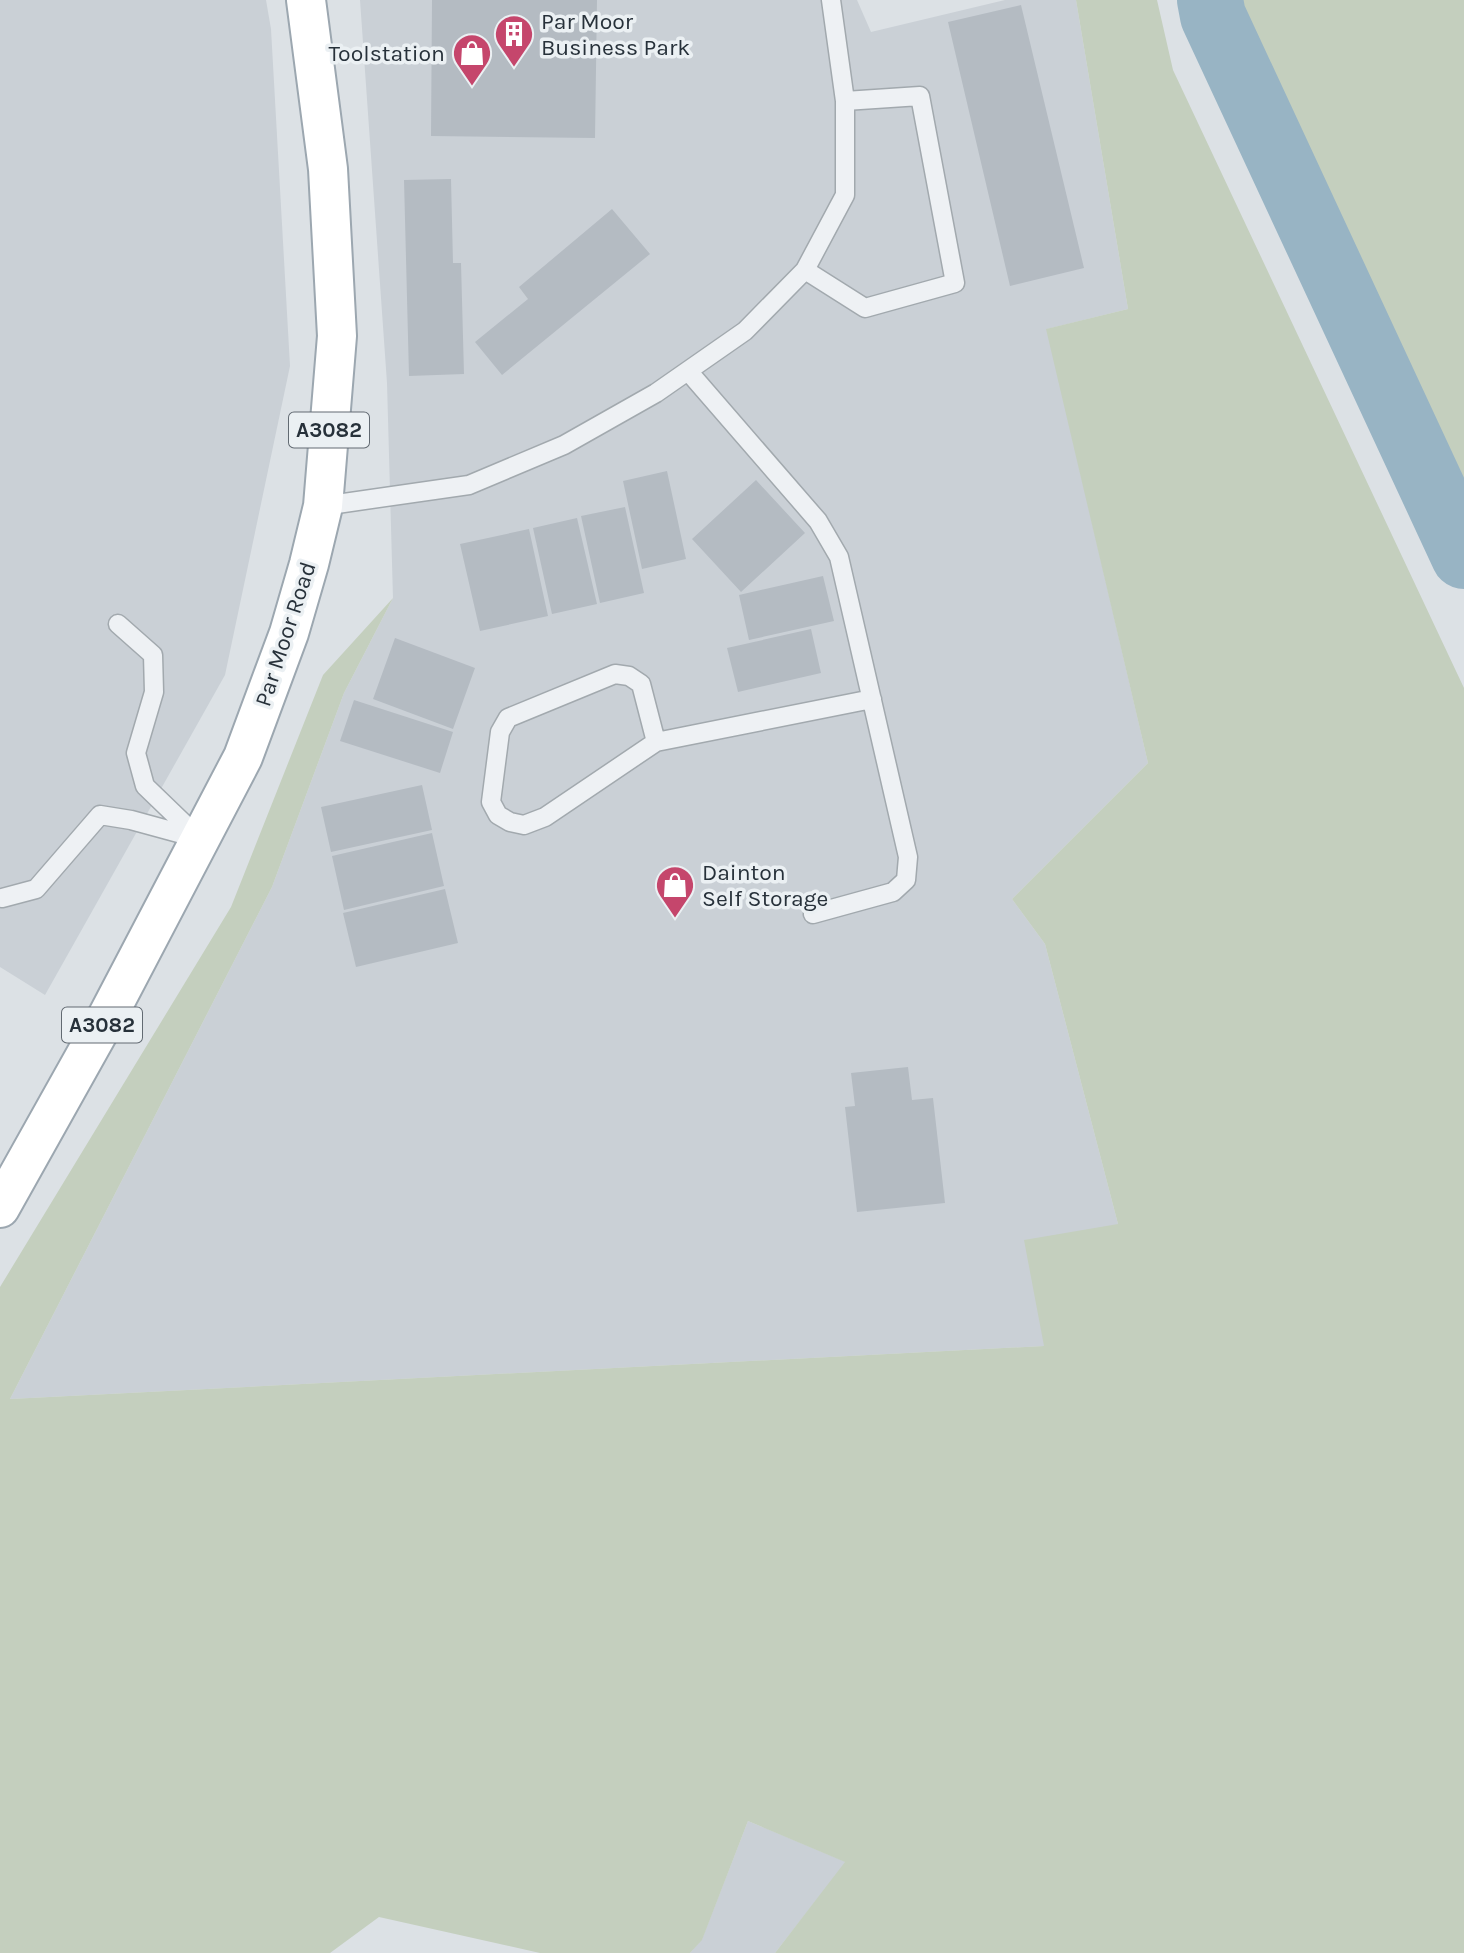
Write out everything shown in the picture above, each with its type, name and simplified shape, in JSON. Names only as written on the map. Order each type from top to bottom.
[{"type":"main road","name":"Par Moor Road","points":[[0,1208],[108,1015],[243,757],[285,646],[309,564],[323,506],[337,336],[328,169],[306,0]]},
{"type":"lane","points":[[323,506],[469,485],[564,445],[656,393],[745,331],[805,270],[845,195],[845,101],[831,0]]},
{"type":"lane","points":[[805,270],[865,307],[955,283],[920,96],[845,101]]},
{"type":"lane","points":[[688,371],[818,521],[839,557],[872,699],[908,857],[906,880],[893,891],[813,914]]},
{"type":"lane","points":[[118,624],[153,655],[154,692],[136,753],[145,786],[200,839]]},
{"type":"lane","points":[[656,742],[641,684],[629,676],[615,674],[508,718],[500,732],[491,802],[498,815],[510,822],[524,825],[545,817],[656,742],[872,699]]},
{"type":"lane","points":[[2,898],[36,889],[100,814],[200,839]]},
{"type":"shaded area","points":[[0,0],[266,0],[271,29],[290,366],[225,675],[45,995],[0,967]]},
{"type":"shaded area","points":[[360,0],[857,0],[871,32],[1005,0],[1076,0],[1128,309],[1047,329],[1148,763],[1012,899],[1045,944],[1118,1224],[1044,1346],[10,1399],[272,887],[344,693],[393,598],[387,383]]},
{"type":"shaded area","points":[[748,1821],[846,1862],[775,1953],[690,1953],[702,1939]]},
{"type":"green space","points":[[1076,0],[1157,0],[1173,70],[1464,688],[1464,1953],[775,1953],[845,1862],[748,1821],[702,1940],[690,1953],[540,1953],[379,1917],[330,1953],[0,1953],[0,1287],[231,907],[323,675],[393,598],[344,693],[272,887],[10,1399],[1044,1346],[1024,1240],[1118,1224],[1045,944],[1012,899],[1148,763],[1046,329],[1128,309]]},
{"type":"green space","points":[[1239,0],[1464,0],[1464,479],[1241,5]]},
{"type":"building","name":"Par Moor Business Park","points":[[432,0],[597,0],[595,138],[431,136]]},
{"type":"building","points":[[1021,5],[1084,268],[1010,286],[948,22]]},
{"type":"building","points":[[451,179],[453,263],[461,263],[464,374],[409,376],[404,180]]},
{"type":"building","points":[[612,209],[650,254],[502,375],[475,342],[528,299],[519,287]]},
{"type":"building","points":[[667,471],[686,559],[642,569],[623,481]]},
{"type":"building","points":[[756,480],[805,533],[741,592],[692,539]]},
{"type":"building","points":[[625,507],[644,593],[600,603],[581,516]]},
{"type":"building","points":[[577,518],[597,604],[552,614],[533,528]]},
{"type":"building","points":[[529,529],[548,616],[480,631],[460,544]]},
{"type":"building","points":[[823,576],[834,621],[749,640],[739,595]]},
{"type":"building","points":[[811,629],[821,673],[738,692],[727,648]]},
{"type":"building","points":[[395,638],[475,668],[453,729],[373,699]]},
{"type":"building","points":[[354,700],[453,732],[440,773],[340,741]]},
{"type":"building","points":[[422,785],[432,830],[331,852],[321,807]]},
{"type":"building","points":[[432,833],[444,886],[344,910],[332,856]]},
{"type":"building","points":[[445,889],[458,943],[356,967],[343,913]]},
{"type":"building","points":[[908,1067],[912,1100],[933,1098],[945,1203],[857,1212],[845,1107],[855,1106],[851,1073]]},
{"type":"waterway","points":[[1210,0],[1213,16],[1464,556]]},
{"type":"place","name":"Par Moor Business Park","points":[[514,68]]},
{"type":"place","name":"Toolstation","points":[[472,87]]},
{"type":"place","name":"Dainton Self Storage","points":[[675,919]]}]
